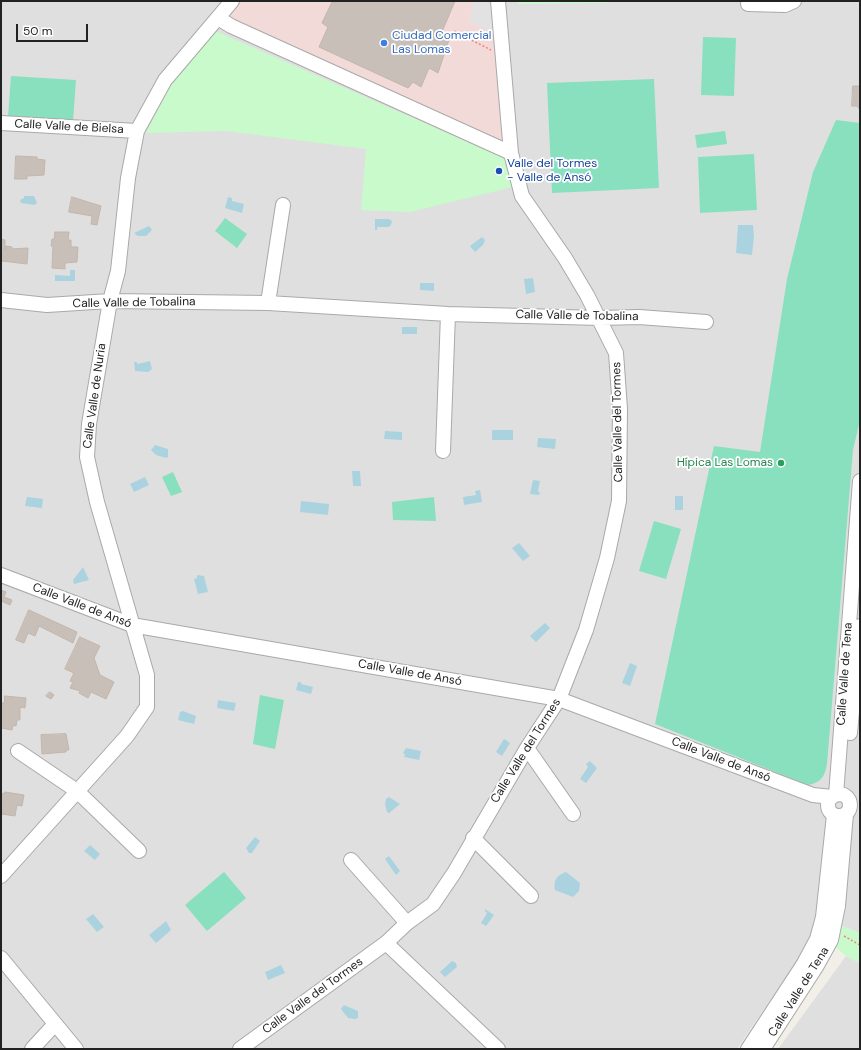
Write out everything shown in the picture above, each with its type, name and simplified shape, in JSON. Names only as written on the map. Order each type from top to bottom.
[{"type":"street","name":"Calle Valle de Nuria","points":[[1,876],[127,736],[147,707],[148,675],[132,625],[97,502],[87,458],[89,424],[110,301],[118,271],[128,178],[137,131],[165,80],[232,1]]},
{"type":"street","name":"Calle Valle del Tormes","points":[[240,1049],[386,943],[407,923],[433,904],[454,873],[473,838],[527,748],[559,699],[586,630],[607,558],[619,501],[620,409],[616,353],[600,318],[565,258],[522,196],[511,153],[498,1]]},
{"type":"street","points":[[748,4],[785,5],[794,1]]},
{"type":"street","points":[[218,18],[231,26],[511,153]]},
{"type":"street","name":"Calle Valle de Bielsa","points":[[1,123],[137,131]]},
{"type":"street","points":[[268,303],[283,205]]},
{"type":"street","name":"Calle Valle de Tobalina","points":[[1,300],[47,305],[110,301],[268,303],[448,314],[600,318],[640,317],[706,322]]},
{"type":"street","points":[[443,451],[448,314]]},
{"type":"street","name":"Calle Valle de Tena","points":[[763,1049],[816,967],[831,940],[838,906],[860,481]]},
{"type":"street","name":"Calle Valle de Ansó","points":[[1,575],[132,625],[559,699],[844,807]]},
{"type":"street","name":"Calle Valle de Tena","points":[[748,1049],[803,965],[817,940],[823,917],[844,807],[860,626]]},
{"type":"street","points":[[527,748],[573,814]]},
{"type":"street","points":[[18,750],[77,791],[139,851]]},
{"type":"street","points":[[473,838],[532,896]]},
{"type":"street","points":[[351,860],[407,923]]},
{"type":"street","points":[[386,943],[498,1049]]},
{"type":"street","points":[[1,958],[76,1049]]},
{"type":"street","points":[[32,1049],[55,1024]]},
{"type":"path","points":[[454,31],[502,56]]},
{"type":"path","points":[[833,928],[860,945]]},
{"type":"shaded area","points":[[1,1],[860,1],[860,933],[839,925],[809,943],[737,1049],[1,1049]]},
{"type":"shaded area","points":[[240,1],[506,1],[519,160],[218,27]]},
{"type":"shaded area","points":[[474,1],[502,1],[506,38],[469,21]]},
{"type":"shaded area","points":[[846,956],[860,963],[860,1049],[778,1049]]},
{"type":"green space","points":[[518,1],[608,1],[608,3],[518,4]]},
{"type":"green space","points":[[213,30],[518,164],[525,184],[410,212],[361,210],[366,149],[226,131],[146,133],[170,85]]},
{"type":"green space","points":[[703,37],[736,38],[734,96],[701,95]]},
{"type":"green space","points":[[11,76],[76,80],[73,121],[8,117]]},
{"type":"green space","points":[[654,79],[659,188],[552,193],[547,83]]},
{"type":"green space","name":"Hípica Las Lomas","points":[[836,120],[860,123],[860,420],[853,450],[827,764],[822,778],[816,783],[808,785],[655,724],[714,446],[760,452],[787,279],[813,172]]},
{"type":"green space","points":[[725,131],[727,144],[697,148],[695,135]]},
{"type":"green space","points":[[754,154],[757,210],[700,213],[698,157]]},
{"type":"green space","points":[[225,218],[247,234],[237,248],[215,231]]},
{"type":"green space","points":[[173,472],[182,492],[171,496],[162,477]]},
{"type":"green space","points":[[434,497],[436,521],[393,520],[392,502]]},
{"type":"green space","points":[[654,521],[681,529],[666,579],[639,571]]},
{"type":"green space","points":[[260,695],[284,700],[275,749],[253,744]]},
{"type":"green space","points":[[224,872],[246,898],[207,931],[185,905]]},
{"type":"green space","points":[[839,925],[860,933],[860,963],[846,956],[833,945]]},
{"type":"water","points":[[24,196],[34,196],[37,203],[34,205],[21,203],[20,200],[24,198]]},
{"type":"water","points":[[228,197],[232,198],[232,201],[244,204],[242,213],[225,208]]},
{"type":"water","points":[[375,219],[389,219],[392,221],[389,227],[377,227],[377,230],[375,230]]},
{"type":"water","points":[[738,225],[753,225],[754,236],[752,255],[736,253]]},
{"type":"water","points":[[149,226],[152,230],[146,236],[138,236],[134,233]]},
{"type":"water","points":[[482,237],[485,240],[483,245],[475,252],[470,246]]},
{"type":"water","points":[[70,270],[75,270],[75,281],[55,281],[55,275],[70,276]]},
{"type":"water","points":[[533,278],[535,292],[526,294],[524,279]]},
{"type":"water","points":[[420,283],[434,283],[434,291],[420,290]]},
{"type":"water","points":[[402,327],[417,327],[417,334],[402,334]]},
{"type":"water","points":[[150,361],[152,369],[148,372],[135,371],[134,362],[137,362],[137,364]]},
{"type":"water","points":[[492,430],[513,430],[513,440],[492,440]]},
{"type":"water","points":[[385,431],[402,432],[402,440],[384,439]]},
{"type":"water","points":[[538,438],[556,439],[555,449],[537,447]]},
{"type":"water","points":[[155,445],[168,449],[168,457],[166,458],[156,455],[151,450]]},
{"type":"water","points":[[352,471],[360,471],[361,486],[353,486]]},
{"type":"water","points":[[145,477],[149,485],[134,492],[130,484]]},
{"type":"water","points":[[533,480],[540,481],[538,491],[540,493],[539,495],[530,494]]},
{"type":"water","points":[[480,490],[482,502],[464,505],[463,497],[476,495],[475,491]]},
{"type":"water","points":[[675,496],[683,496],[683,510],[675,510]]},
{"type":"water","points":[[27,497],[43,499],[42,508],[25,506]]},
{"type":"water","points":[[301,501],[329,504],[328,515],[300,512]]},
{"type":"water","points":[[519,543],[530,556],[523,561],[512,548]]},
{"type":"water","points":[[83,567],[89,580],[74,584],[73,580]]},
{"type":"water","points":[[197,575],[204,576],[208,592],[198,594],[194,579],[197,578]]},
{"type":"water","points":[[545,623],[550,628],[536,642],[530,636]]},
{"type":"water","points":[[630,663],[637,666],[630,686],[622,683]]},
{"type":"water","points":[[298,682],[313,687],[311,694],[296,690]]},
{"type":"water","points":[[218,700],[236,703],[234,711],[217,708]]},
{"type":"water","points":[[183,711],[196,716],[194,724],[178,720],[180,712]]},
{"type":"water","points":[[504,739],[510,743],[502,756],[496,752]]},
{"type":"water","points":[[406,748],[421,751],[419,760],[404,757],[405,754],[403,753]]},
{"type":"water","points":[[590,761],[597,768],[586,783],[580,779],[588,767],[586,764]]},
{"type":"water","points":[[389,797],[400,804],[389,813],[387,812],[385,804],[386,799]]},
{"type":"water","points":[[255,837],[260,841],[252,853],[249,853],[246,848]]},
{"type":"water","points":[[90,845],[100,854],[95,860],[84,851]]},
{"type":"water","points":[[389,856],[400,871],[396,875],[385,859]]},
{"type":"water","points":[[566,872],[580,883],[579,891],[573,897],[555,890],[556,878]]},
{"type":"water","points":[[485,909],[494,915],[486,926],[481,923],[487,913]]},
{"type":"water","points":[[93,914],[104,927],[97,932],[86,919]]},
{"type":"water","points":[[166,921],[171,930],[156,943],[149,935]]},
{"type":"water","points":[[452,961],[456,963],[457,967],[445,977],[440,972]]},
{"type":"water","points":[[281,965],[285,973],[268,980],[265,972]]},
{"type":"water","points":[[344,1005],[358,1011],[358,1018],[348,1018],[341,1009]]},
{"type":"building","name":"Ciudad Comercial Las Lomas","points":[[455,1],[441,34],[449,40],[438,73],[429,68],[421,87],[413,82],[408,88],[319,47],[328,27],[322,23],[332,2]]},
{"type":"building","points":[[853,86],[860,86],[860,110],[857,106],[852,106]]},
{"type":"building","points":[[16,156],[37,157],[37,159],[45,160],[44,175],[27,176],[27,179],[15,179]]},
{"type":"building","points":[[72,197],[101,206],[97,225],[91,224],[92,216],[69,212]]},
{"type":"building","points":[[55,232],[69,232],[68,240],[71,240],[71,247],[78,247],[77,262],[65,263],[65,269],[52,268],[53,246],[51,246]]},
{"type":"building","points":[[1,239],[5,240],[5,250],[6,246],[12,247],[12,249],[28,248],[27,264],[2,261]]},
{"type":"building","points":[[1,590],[6,592],[4,597],[12,600],[10,605],[1,601]]},
{"type":"building","points":[[29,610],[77,632],[73,643],[39,626],[35,636],[28,633],[24,643],[16,640]]},
{"type":"building","points":[[80,637],[100,646],[94,658],[100,675],[114,682],[106,699],[91,692],[88,698],[79,693],[80,691],[70,688],[73,682],[70,681],[74,673],[65,669]]},
{"type":"building","points":[[50,692],[54,695],[51,699],[46,696]]},
{"type":"building","points":[[5,696],[26,698],[25,708],[20,707],[20,720],[17,720],[16,726],[13,725],[12,730],[1,728],[1,703],[4,703]]},
{"type":"building","points":[[66,734],[69,750],[66,750],[66,752],[42,754],[41,735]]},
{"type":"building","points":[[5,792],[24,795],[22,806],[17,805],[15,816],[1,814],[1,793],[4,794]]},
{"type":"place","name":"Ciudad Comercial Las Lomas","points":[[384,43]]},
{"type":"place","name":"Valle del Tormes - Valle de Ansó","points":[[499,171]]},
{"type":"place","name":"Hípica Las Lomas","points":[[781,463]]}]
